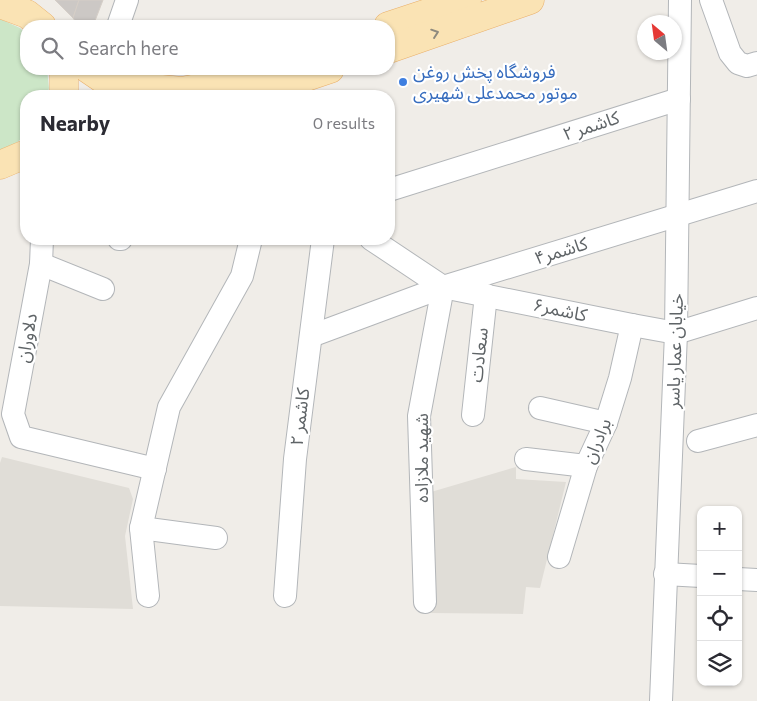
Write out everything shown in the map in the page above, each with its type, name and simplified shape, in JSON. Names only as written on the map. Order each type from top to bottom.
[{"type":"main road","points":[[395,22],[419,9],[467,0]]},
{"type":"main road","points":[[395,47],[530,0]]},
{"type":"main road","points":[[6,3],[34,20]]},
{"type":"main road","points":[[64,75],[64,90]]},
{"type":"main road","points":[[100,75],[110,84],[172,90]]},
{"type":"main road","points":[[187,90],[218,84],[262,88],[309,75]]},
{"type":"main road","points":[[0,165],[20,157]]},
{"type":"street","points":[[120,20],[127,0]]},
{"type":"street","name":"خیابان عمار یاسر","points":[[661,701],[676,333],[680,0]]},
{"type":"street","points":[[711,0],[734,58],[747,66],[757,63]]},
{"type":"street","name":"کاشمر ۲","points":[[395,188],[679,99]]},
{"type":"street","name":"کاشمر۴","points":[[311,336],[443,287],[757,191]]},
{"type":"street","name":"دلاوران","points":[[42,245],[41,264],[7,414],[21,437],[155,469]]},
{"type":"street","points":[[148,596],[141,528],[169,407],[242,276],[250,245]]},
{"type":"street","name":"کاشمر ۲","points":[[285,596],[295,459],[323,245]]},
{"type":"street","points":[[380,245],[443,287]]},
{"type":"street","points":[[41,264],[102,289]]},
{"type":"street","name":"کاشمر۶","points":[[443,287],[676,333]]},
{"type":"street","name":"شهید ملازاده","points":[[425,602],[419,416],[443,287]]},
{"type":"street","name":"سعادت","points":[[473,415],[486,295]]},
{"type":"street","points":[[676,333],[757,308]]},
{"type":"street","name":"برادران","points":[[559,557],[586,466],[606,423],[620,378],[632,325]]},
{"type":"street","points":[[540,408],[606,423]]},
{"type":"street","points":[[698,441],[757,425]]},
{"type":"street","points":[[526,459],[586,466]]},
{"type":"street","points":[[141,528],[216,538]]},
{"type":"street","points":[[665,574],[697,576]]},
{"type":"street","points":[[742,579],[757,580]]},
{"type":"shaded area","points":[[2,457],[129,488],[133,499],[125,536],[133,609],[0,606],[0,463]]},
{"type":"shaded area","points":[[516,467],[516,479],[566,482],[540,588],[526,587],[523,614],[429,613],[431,492]]},
{"type":"green space","points":[[0,19],[20,28],[20,75],[48,75],[49,88],[48,90],[20,90],[20,140],[0,150]]},
{"type":"building","points":[[55,0],[79,0],[73,18]]},
{"type":"building","points":[[79,0],[103,0],[95,20],[74,20],[73,18]]},
{"type":"place","name":"فروشگاه پخش روغن موتور محمدعلی شهیری","points":[[403,82]]}]
